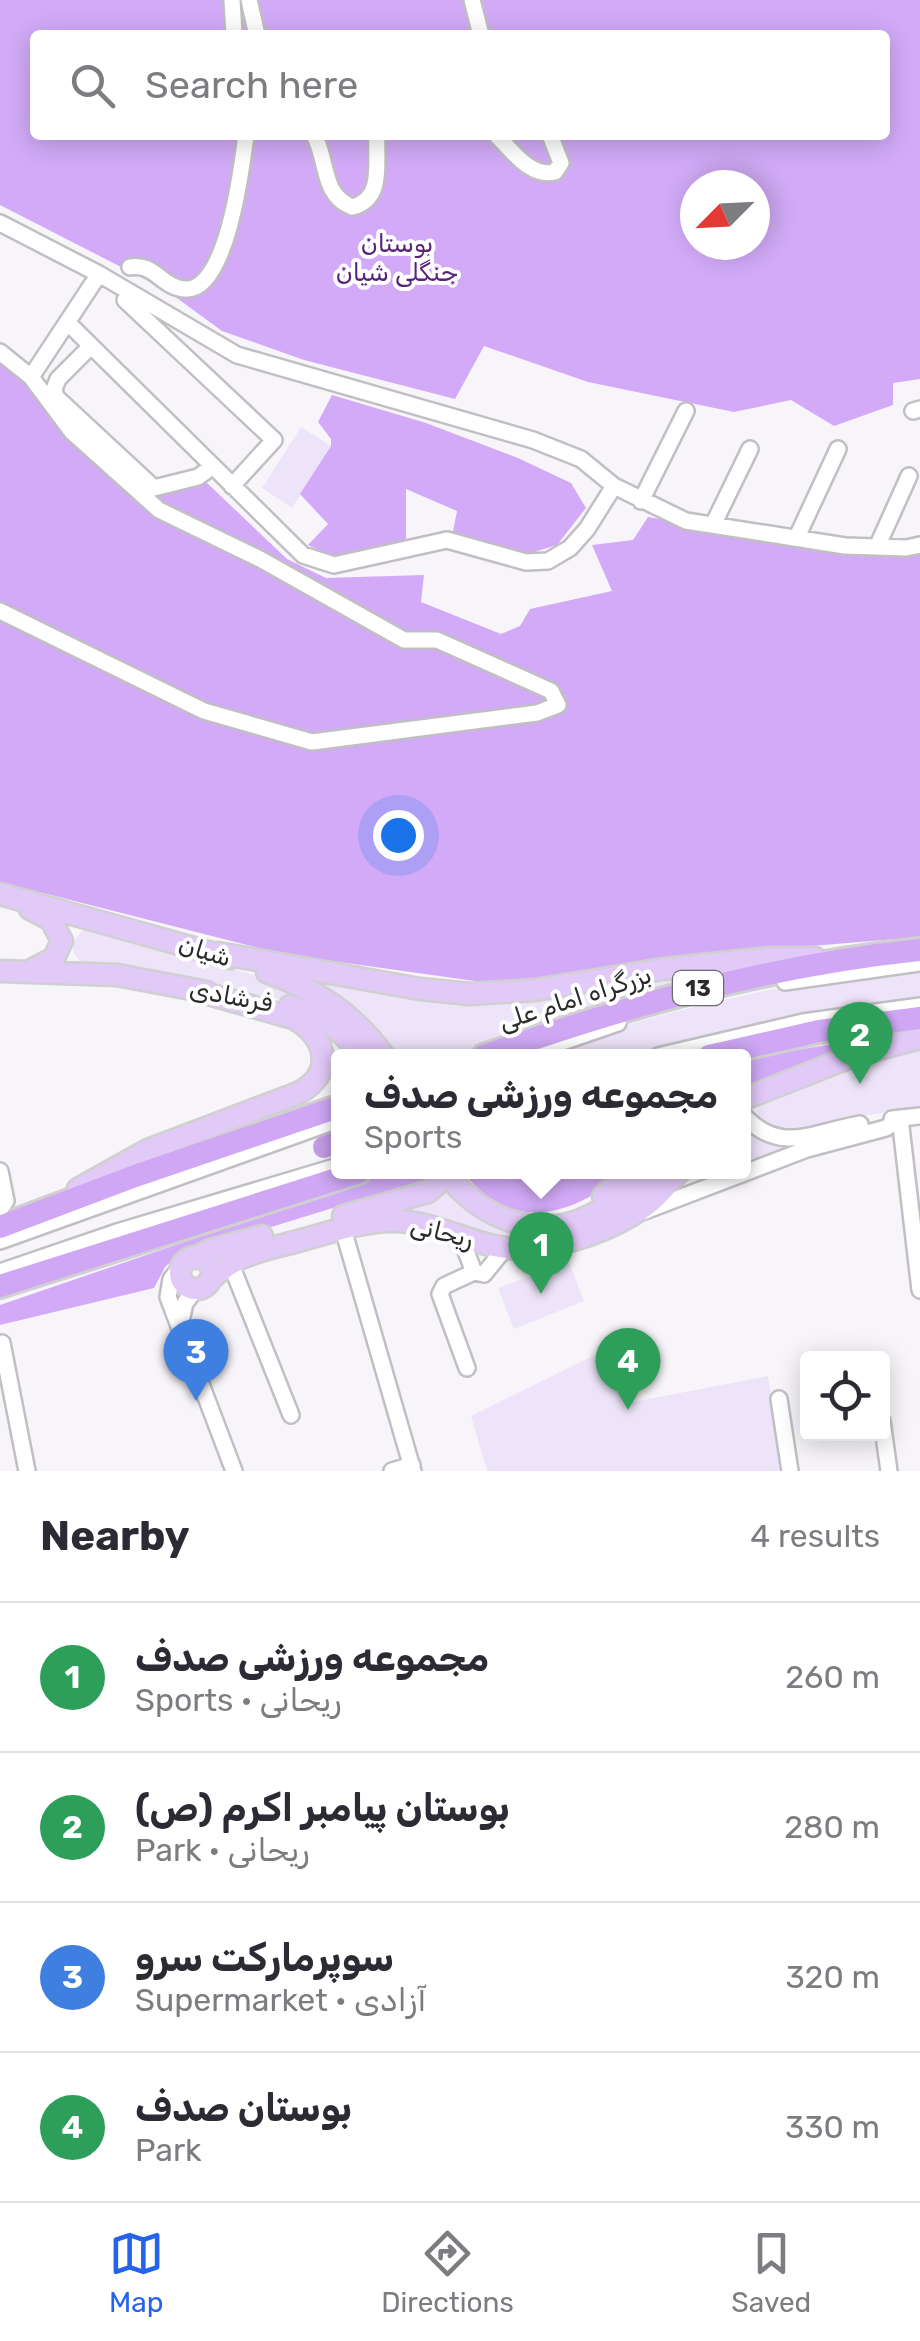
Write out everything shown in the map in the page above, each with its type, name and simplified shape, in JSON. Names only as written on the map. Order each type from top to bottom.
[{"type":"highway","name":"بزرگراه امام علی","points":[[504,1049],[685,991],[836,959],[920,950]]},
{"type":"highway","points":[[741,1049],[820,1032],[920,1018]]},
{"type":"highway","points":[[7,1215],[331,1109]]},
{"type":"highway","points":[[0,1286],[337,1179]]},
{"type":"main road","name":"شیان","points":[[0,896],[218,953],[293,981],[328,1000],[358,1024],[378,1049]]},
{"type":"main road","points":[[0,896],[50,920],[68,960],[81,972]]},
{"type":"main road","points":[[27,971],[54,958],[73,923],[88,918]]},
{"type":"main road","points":[[218,953],[420,989],[470,994],[536,990],[663,969],[769,958],[836,959]]},
{"type":"main road","name":"فرشادی","points":[[0,971],[81,972],[305,1009],[343,1032],[359,1049]]},
{"type":"main road","points":[[7,1215],[148,1150],[312,1086],[324,1062],[320,1047],[305,1025],[194,990]]},
{"type":"main road","points":[[751,1097],[853,1056],[920,1038]]},
{"type":"main road","points":[[203,1285],[184,1284],[180,1275],[189,1262],[225,1246],[416,1198],[436,1185],[438,1179]]},
{"type":"main road","points":[[448,1179],[491,1213],[518,1225],[542,1227],[591,1216],[655,1179]]},
{"type":"main road","name":"ریحانی","points":[[465,1179],[504,1212],[536,1218],[571,1214],[588,1207],[623,1179]]},
{"type":"main road","name":"ریحانی","points":[[203,1285],[242,1255],[343,1229],[398,1221],[506,1248],[571,1240],[623,1220],[650,1203],[672,1179]]},
{"type":"street","points":[[232,0],[234,30]]},
{"type":"street","points":[[249,0],[256,30]]},
{"type":"street","points":[[472,0],[480,30]]},
{"type":"street","points":[[130,267],[144,267],[182,289],[196,288],[208,280],[232,220],[245,140]]},
{"type":"street","points":[[316,140],[330,189],[352,207],[366,202],[375,189],[377,140]]},
{"type":"street","points":[[501,140],[535,172],[552,174],[560,163],[552,140]]},
{"type":"street","points":[[0,222],[99,274],[237,355],[532,440],[581,459],[614,486],[686,522],[845,546],[920,545]]},
{"type":"street","points":[[30,377],[99,274]]},
{"type":"street","points":[[120,296],[274,440],[232,486]]},
{"type":"street","points":[[67,322],[303,555],[334,565],[447,540],[526,562],[548,561],[570,548],[614,486]]},
{"type":"street","points":[[91,346],[58,379],[56,397],[154,488],[198,477],[213,466]]},
{"type":"street","points":[[0,352],[30,377],[72,432],[159,510],[260,559],[404,640],[437,640],[551,690],[558,705],[537,713],[312,742],[204,711],[0,611]]},
{"type":"street","points":[[641,501],[686,411]]},
{"type":"street","points":[[713,525],[750,449]]},
{"type":"street","points":[[797,538],[838,449]]},
{"type":"street","points":[[876,548],[909,476]]},
{"type":"street","points":[[543,1049],[640,1016],[744,990],[920,963]]},
{"type":"street","points":[[685,1049],[760,1030],[920,1006]]},
{"type":"street","name":"ریحانی","points":[[751,1123],[759,1132],[777,1139],[920,1116]]},
{"type":"street","points":[[900,1118],[920,1290]]},
{"type":"street","name":"ریحانی","points":[[751,1171],[807,1149],[886,1128],[900,1118]]},
{"type":"street","points":[[0,1241],[331,1123]]},
{"type":"street","points":[[0,1272],[117,1232],[331,1168]]},
{"type":"street","points":[[0,1171],[7,1215]]},
{"type":"street","name":"ریحانی","points":[[623,1220],[729,1179]]},
{"type":"street","points":[[343,1229],[413,1468],[392,1471]]},
{"type":"street","points":[[460,1236],[474,1272]]},
{"type":"street","points":[[467,1368],[440,1294],[444,1286],[474,1272],[484,1274],[506,1248]]},
{"type":"street","points":[[189,1262],[171,1278],[168,1288],[172,1312],[234,1471]]},
{"type":"street","points":[[230,1262],[291,1415]]},
{"type":"street","points":[[180,1326],[185,1303],[203,1285]]},
{"type":"street","points":[[2,1343],[27,1471]]},
{"type":"street","points":[[778,1400],[790,1471]]},
{"type":"street","points":[[884,1441],[888,1471]]},
{"type":"shaded area","points":[[301,427],[331,446],[292,508],[262,488]]},
{"type":"shaded area","points":[[87,927],[293,986],[334,1011],[144,971],[84,964],[73,950],[78,936]]},
{"type":"shaded area","points":[[771,962],[625,995],[472,1049],[384,1049],[305,977],[394,992]]},
{"type":"shaded area","points":[[920,965],[920,1003],[718,1036],[667,1049],[552,1049],[723,1000]]},
{"type":"shaded area","points":[[920,1043],[920,1108],[777,1134],[758,1121],[758,1108],[780,1092]]},
{"type":"shaded area","points":[[751,1131],[768,1140],[814,1140],[751,1162]]},
{"type":"shaded area","points":[[443,1181],[486,1214],[604,1222],[522,1243],[380,1216]]},
{"type":"shaded area","points":[[569,1262],[584,1301],[514,1329],[498,1288]]},
{"type":"shaded area","points":[[603,1351],[623,1404],[768,1376],[783,1471],[487,1471],[471,1416]]},
{"type":"green space","name":"بوستان جنگلی شیان","points":[[0,0],[920,0],[920,379],[893,383],[893,405],[834,426],[791,400],[734,412],[588,382],[484,346],[455,399],[304,360],[222,331],[166,290],[0,205]]},
{"type":"green space","points":[[0,358],[30,390],[155,494],[207,483],[287,559],[326,578],[424,575],[421,602],[501,634],[520,626],[530,609],[612,591],[592,545],[633,540],[648,517],[817,546],[920,551],[920,937],[763,950],[580,975],[482,982],[282,954],[0,882]]},
{"type":"green space","points":[[332,395],[426,423],[518,458],[571,483],[586,508],[557,545],[505,561],[450,547],[457,511],[406,489],[406,539],[336,558],[308,545],[328,524],[300,494],[331,446],[331,439],[318,422]]},
{"type":"green space","points":[[920,1029],[751,1089],[751,1058]]},
{"type":"green space","points":[[369,1179],[427,1179],[177,1256],[165,1267],[154,1288],[0,1325],[0,1305]]},
{"type":"green space","points":[[470,1179],[617,1179],[585,1199],[543,1212],[502,1205]]},
{"type":"waterway","points":[[324,1147],[331,1144]]},
{"type":"place","name":"بوستان پیامبر اکرم (ص)","points":[[860,1084]]},
{"type":"place","name":"مجموعه ورزشی صدف","points":[[541,1294]]},
{"type":"place","name":"سوپرمارکت سرو","points":[[196,1401]]},
{"type":"place","name":"بوستان صدف","points":[[628,1410]]}]
